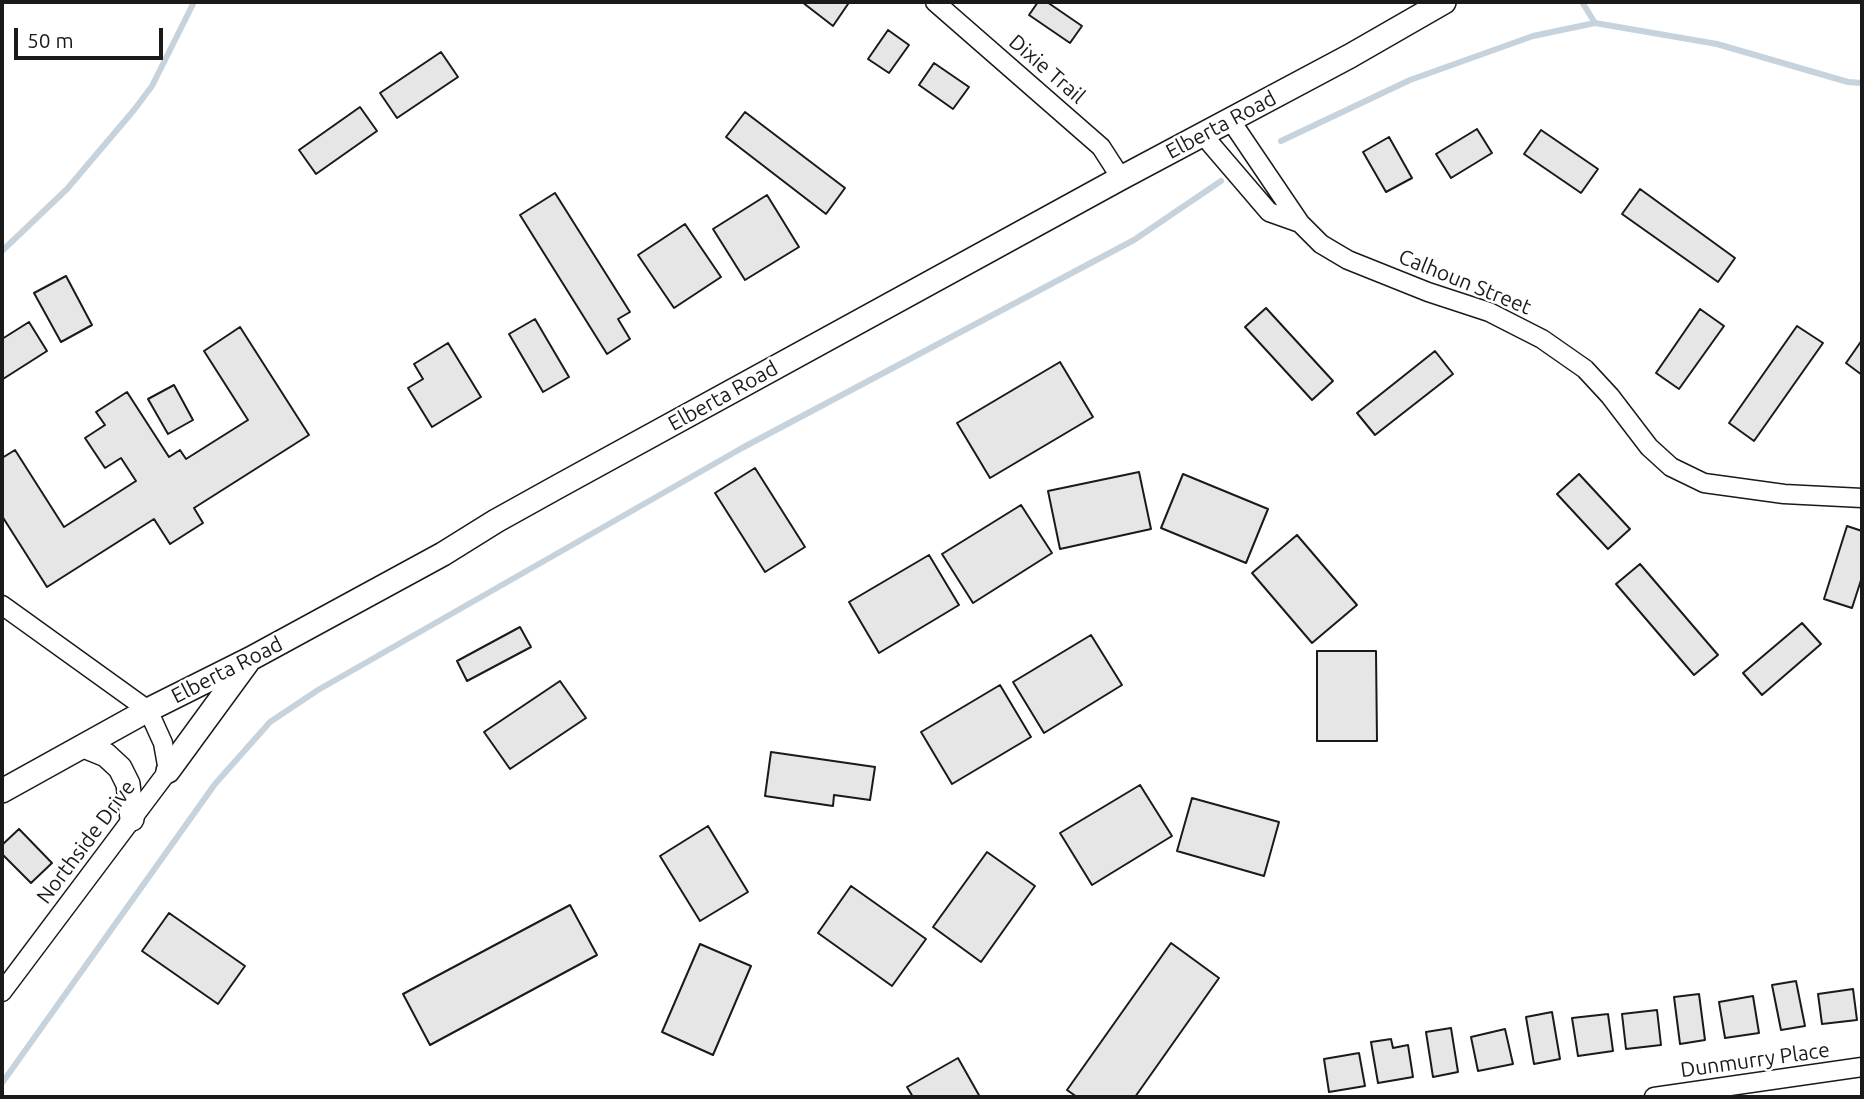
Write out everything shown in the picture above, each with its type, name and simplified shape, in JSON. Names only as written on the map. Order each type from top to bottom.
[{"type":"street","name":"Dixie Trail","points":[[935,2],[1101,147],[1121,178]]},
{"type":"street","name":"Elberta Road","points":[[2,791],[148,710],[250,659],[443,554],[549,491],[1350,56],[1444,2]]},
{"type":"street","name":"Calhoun Street","points":[[1231,121],[1300,223],[1321,244],[1348,260],[1427,292],[1489,312],[1542,339],[1585,369],[1610,396],[1649,447],[1671,467],[1704,484],[1784,494],[1862,498]]},
{"type":"street","name":"Calhoun Street","points":[[1203,135],[1269,212],[1300,223]]},
{"type":"street","points":[[2,605],[148,710],[163,743],[168,771]]},
{"type":"street","points":[[168,771],[250,659]]},
{"type":"street","points":[[84,746],[106,755],[120,768],[128,784],[132,819]]},
{"type":"street","name":"Northside Drive","points":[[2,992],[168,771]]},
{"type":"street","name":"Dunmurry Place","points":[[1654,1097],[1862,1067]]},
{"type":"building","points":[[802,2],[845,2],[848,4],[833,26]]},
{"type":"building","points":[[1038,2],[1047,2],[1082,26],[1070,43],[1029,15]]},
{"type":"building","points":[[888,30],[909,45],[889,73],[868,59]]},
{"type":"building","points":[[441,52],[458,77],[397,118],[380,93]]},
{"type":"building","points":[[934,63],[969,87],[953,109],[919,85]]},
{"type":"building","points":[[360,107],[377,131],[316,174],[299,150]]},
{"type":"building","points":[[745,112],[845,188],[826,214],[726,137]]},
{"type":"building","points":[[1477,129],[1492,153],[1451,178],[1436,154]]},
{"type":"building","points":[[1541,130],[1598,169],[1581,193],[1524,154]]},
{"type":"building","points":[[1389,137],[1412,178],[1386,192],[1363,152]]},
{"type":"building","points":[[1640,189],[1735,258],[1718,282],[1622,214]]},
{"type":"building","points":[[555,193],[630,312],[618,319],[630,339],[607,354],[520,215]]},
{"type":"building","points":[[767,195],[799,247],[745,280],[713,229]]},
{"type":"building","points":[[685,224],[721,277],[674,308],[638,255]]},
{"type":"building","points":[[66,276],[92,325],[61,342],[34,293]]},
{"type":"building","points":[[1266,308],[1333,381],[1312,400],[1245,327]]},
{"type":"building","points":[[1700,309],[1724,326],[1679,389],[1656,373]]},
{"type":"building","points":[[535,319],[569,377],[543,392],[509,334]]},
{"type":"building","points":[[29,322],[47,351],[3,379],[2,339]]},
{"type":"building","points":[[1797,326],[1823,343],[1754,441],[1729,423]]},
{"type":"building","points":[[240,327],[309,435],[194,508],[203,523],[170,544],[154,519],[47,587],[2,516],[2,458],[15,450],[64,527],[136,481],[121,458],[105,468],[85,438],[105,425],[96,412],[127,392],[169,457],[180,450],[186,459],[248,420],[204,351]]},
{"type":"building","points":[[1862,340],[1862,375],[1846,363]]},
{"type":"building","points":[[448,343],[481,397],[432,427],[408,388],[423,379],[414,364]]},
{"type":"building","points":[[1435,351],[1453,374],[1375,435],[1357,413]]},
{"type":"building","points":[[1060,362],[1093,417],[990,478],[957,423]]},
{"type":"building","points":[[174,385],[193,420],[168,434],[148,399]]},
{"type":"building","points":[[755,468],[805,547],[765,572],[715,493]]},
{"type":"building","points":[[1139,472],[1151,529],[1060,549],[1048,491]]},
{"type":"building","points":[[1183,474],[1268,509],[1246,563],[1161,528]]},
{"type":"building","points":[[1579,474],[1630,529],[1608,549],[1557,494]]},
{"type":"building","points":[[1021,505],[1052,553],[973,603],[942,554]]},
{"type":"building","points":[[1847,526],[1862,531],[1862,577],[1852,608],[1824,599]]},
{"type":"building","points":[[1297,535],[1357,605],[1312,643],[1252,573]]},
{"type":"building","points":[[929,555],[959,605],[879,653],[849,602]]},
{"type":"building","points":[[1640,564],[1718,655],[1694,675],[1616,584]]},
{"type":"building","points":[[1802,623],[1821,644],[1762,695],[1743,673]]},
{"type":"building","points":[[520,627],[531,647],[467,681],[457,661]]},
{"type":"building","points":[[1091,635],[1122,685],[1044,733],[1013,682]]},
{"type":"building","points":[[1317,651],[1376,651],[1377,741],[1317,741]]},
{"type":"building","points":[[560,681],[586,718],[510,769],[484,732]]},
{"type":"building","points":[[1000,685],[1031,737],[952,784],[921,732]]},
{"type":"building","points":[[771,752],[875,767],[870,800],[834,795],[833,806],[765,796]]},
{"type":"building","points":[[1140,785],[1172,836],[1092,885],[1060,833]]},
{"type":"building","points":[[1192,798],[1279,822],[1264,876],[1177,851]]},
{"type":"building","points":[[708,826],[748,892],[700,921],[660,856]]},
{"type":"building","points":[[19,829],[52,863],[31,883],[2,854],[2,845]]},
{"type":"building","points":[[987,852],[1035,886],[981,962],[933,927]]},
{"type":"building","points":[[851,886],[926,939],[892,986],[818,933]]},
{"type":"building","points":[[570,905],[597,955],[430,1045],[403,994]]},
{"type":"building","points":[[169,913],[245,966],[218,1004],[142,951]]},
{"type":"building","points":[[1171,943],[1219,978],[1135,1097],[1077,1097],[1067,1090]]},
{"type":"building","points":[[700,944],[751,966],[713,1055],[662,1032]]},
{"type":"building","points":[[1796,981],[1805,1026],[1781,1030],[1772,985]]},
{"type":"building","points":[[1853,989],[1857,1020],[1822,1024],[1818,994]]},
{"type":"building","points":[[1699,994],[1705,1040],[1680,1044],[1674,997]]},
{"type":"building","points":[[1753,996],[1759,1033],[1725,1038],[1719,1002]]},
{"type":"building","points":[[1657,1010],[1661,1045],[1626,1049],[1622,1014]]},
{"type":"building","points":[[1552,1012],[1560,1059],[1534,1064],[1526,1017]]},
{"type":"building","points":[[1608,1014],[1613,1051],[1578,1056],[1572,1018]]},
{"type":"building","points":[[1451,1028],[1458,1072],[1433,1077],[1426,1032]]},
{"type":"building","points":[[1505,1029],[1513,1064],[1478,1071],[1471,1037]]},
{"type":"building","points":[[1391,1039],[1393,1048],[1408,1045],[1413,1077],[1378,1083],[1371,1042]]},
{"type":"building","points":[[1359,1053],[1365,1086],[1329,1092],[1324,1059]]},
{"type":"building","points":[[958,1058],[980,1097],[913,1097],[907,1087]]},
{"type":"waterway","points":[[2,251],[67,189],[134,110],[152,86],[194,2]]},
{"type":"waterway","points":[[1582,2],[1595,23]]},
{"type":"waterway","points":[[1281,141],[1410,80],[1533,36],[1595,23],[1717,44],[1848,82],[1862,83]]},
{"type":"waterway","points":[[2,1083],[215,784],[270,722],[318,690],[742,448],[1134,240],[1221,181]]}]
